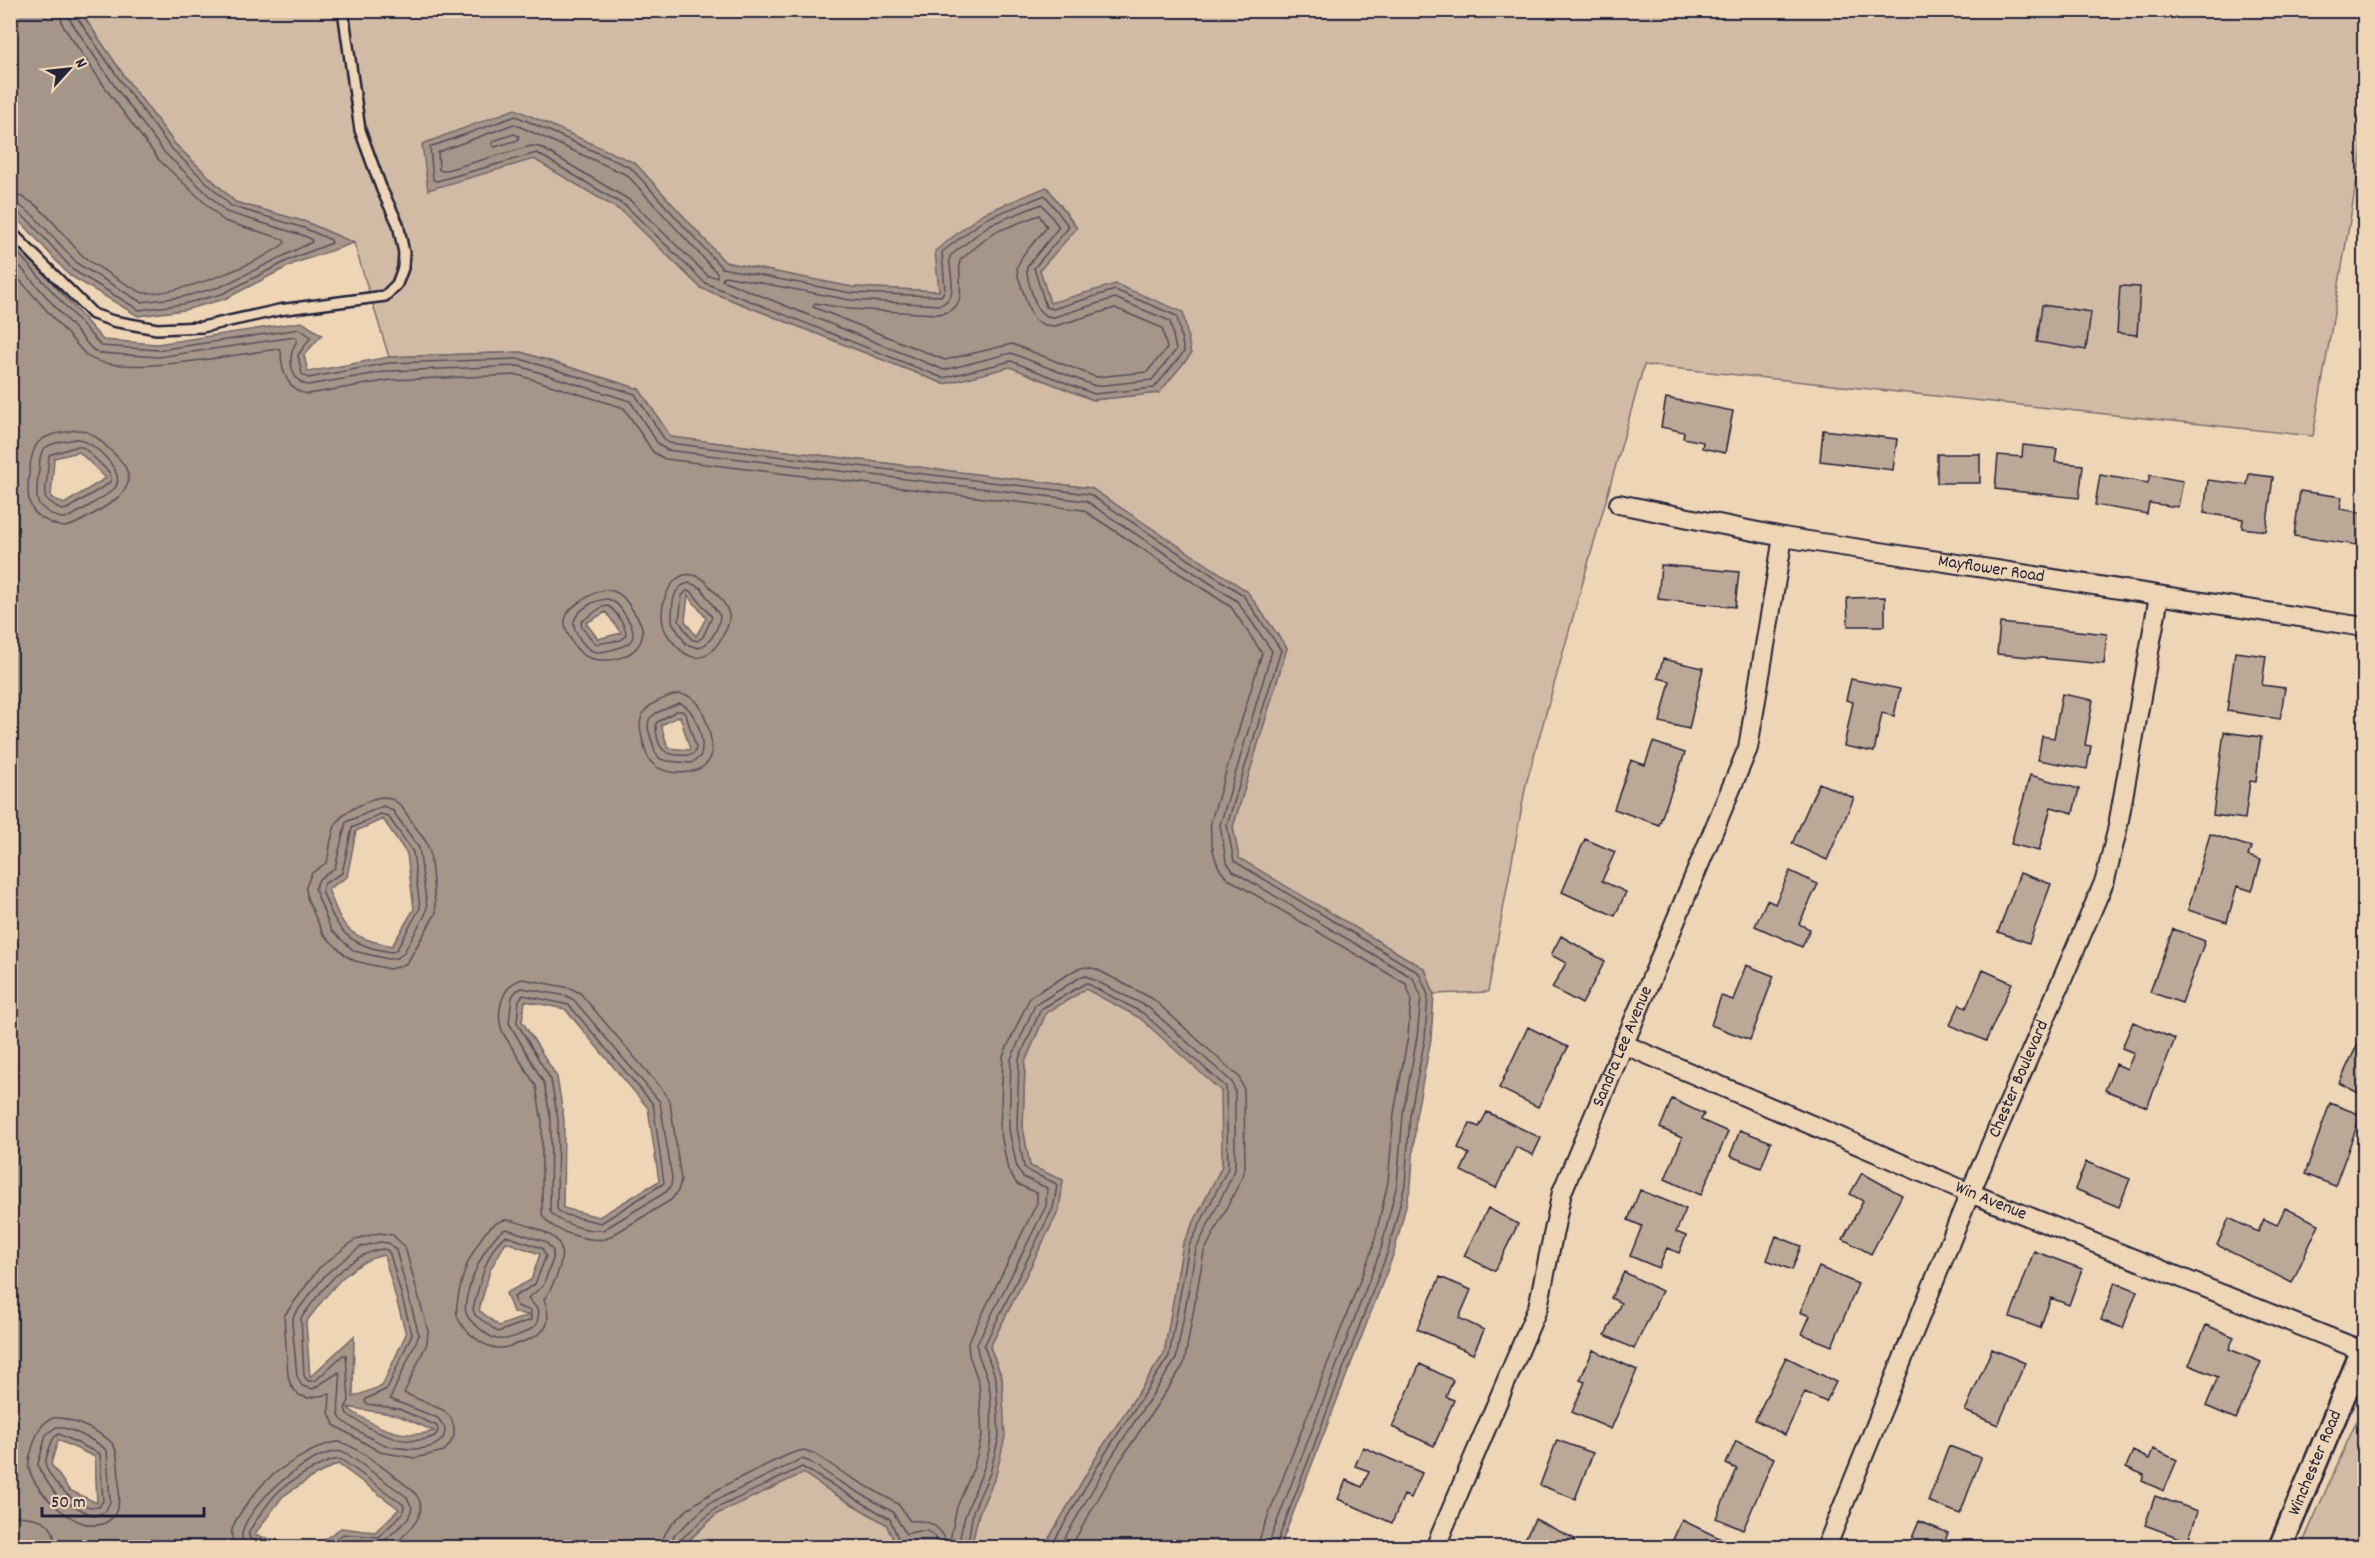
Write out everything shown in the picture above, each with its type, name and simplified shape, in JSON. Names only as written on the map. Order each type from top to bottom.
[{"type":"street","name":"Mayflower Road","points":[[1618,504],[1783,537],[2364,627]]},
{"type":"street","name":"Sandra Lee Avenue","points":[[1435,1548],[1538,1307],[1562,1192],[1748,748],[1783,537]]},
{"type":"street","name":"Chester Boulevard","points":[[1826,1548],[1970,1193],[2105,880],[2117,831],[2159,596]]},
{"type":"street","name":"Win Avenue","points":[[1623,1044],[1970,1193],[2364,1349]]},
{"type":"street","name":"Winchester Road","points":[[2280,1548],[2364,1349]]},
{"type":"lane","points":[[10,231],[93,314],[113,321],[156,328],[202,327],[279,310],[385,296],[397,284],[403,268],[404,253],[398,224],[382,190],[360,130],[343,10]]},
{"type":"shaded area","points":[[80,11],[2364,11],[2364,138],[2313,436],[1644,365],[1526,784],[1488,992],[1434,994],[1425,969],[1239,859],[1233,827],[1287,648],[1091,488],[670,437],[639,389],[521,352],[389,357],[354,243],[306,222],[235,202],[175,144],[127,80]],"holes":[[[534,159],[635,163],[725,262],[852,287],[939,291],[1040,270],[1050,304],[1191,354],[1158,393],[1093,400],[1010,367],[944,384],[701,288],[623,212]]]},
{"type":"shaded area","points":[[1086,989],[1140,1018],[1222,1091],[1222,1166],[1183,1244],[1164,1354],[1101,1449],[1044,1547],[971,1548],[979,1513],[996,1475],[1002,1378],[990,1347],[1059,1210],[1063,1180],[1030,1166],[1023,1128],[1025,1062],[1046,1013]]},
{"type":"shaded area","points":[[2364,1404],[2364,1547],[2301,1547]]},
{"type":"shaded area","points":[[803,1473],[886,1524],[897,1547],[681,1548],[717,1514]]},
{"type":"water","points":[[10,11],[80,11],[127,80],[175,144],[235,202],[306,222],[354,243],[295,263],[225,299],[184,310],[138,316],[69,275],[25,226],[11,215]]},
{"type":"water","points":[[515,109],[635,163],[725,262],[852,287],[939,291],[935,251],[982,214],[1047,187],[1077,228],[1040,270],[1050,303],[1116,284],[1183,312],[1191,354],[1159,393],[1093,400],[1010,367],[944,384],[701,288],[623,212],[534,159],[428,190],[422,144]]},
{"type":"water","points":[[10,235],[103,340],[157,344],[302,322],[322,335],[304,355],[308,372],[389,357],[521,352],[639,389],[671,437],[1091,488],[1247,591],[1287,648],[1233,827],[1239,858],[1425,969],[1434,994],[1431,1039],[1416,1116],[1411,1186],[1394,1253],[1280,1547],[1044,1547],[1101,1449],[1164,1354],[1183,1244],[1222,1166],[1221,1091],[1140,1018],[1086,989],[1046,1013],[1025,1062],[1023,1128],[1030,1166],[1063,1180],[1059,1210],[990,1347],[1002,1378],[1005,1437],[996,1475],[979,1513],[971,1547],[927,1547],[920,1543],[915,1547],[897,1547],[886,1524],[803,1473],[717,1514],[681,1547],[313,1547],[341,1528],[375,1532],[399,1509],[338,1464],[312,1477],[283,1496],[254,1535],[303,1547],[33,1548],[33,1540],[11,1538]],"holes":[[[79,452],[106,478],[64,504],[51,497],[54,458]],[[688,595],[706,618],[696,636],[685,621]],[[606,612],[621,633],[598,639],[586,623]],[[680,716],[690,750],[668,748],[661,725]],[[383,819],[407,854],[414,909],[392,946],[365,939],[349,930],[338,914],[328,889],[347,877],[356,831]],[[525,1001],[565,1009],[648,1108],[659,1181],[599,1217],[563,1208],[564,1120],[557,1077],[522,1021]],[[506,1242],[540,1254],[531,1280],[506,1293],[513,1312],[529,1315],[499,1326],[479,1310],[490,1270]],[[384,1255],[406,1334],[382,1386],[353,1397],[354,1336],[310,1377],[306,1322],[339,1281],[360,1265]],[[346,1407],[397,1415],[434,1431],[422,1434],[399,1433],[377,1426]],[[58,1440],[95,1457],[97,1503],[69,1490],[51,1464]]]},
{"type":"building","points":[[2120,286],[2140,287],[2137,335],[2117,333]]},
{"type":"building","points":[[2042,305],[2091,312],[2086,350],[2037,342]]},
{"type":"building","points":[[1666,398],[1733,411],[1725,453],[1702,448],[1703,442],[1683,438],[1684,432],[1661,427]]},
{"type":"building","points":[[1823,430],[1897,439],[1893,470],[1820,461]]},
{"type":"building","points":[[2023,445],[2057,449],[2055,462],[2083,465],[2079,498],[1995,489],[1998,455],[2022,457]]},
{"type":"building","points":[[1937,454],[1980,454],[1980,483],[1937,483]]},
{"type":"building","points":[[2249,474],[2273,477],[2266,531],[2242,528],[2243,519],[2204,513],[2208,480],[2247,485]]},
{"type":"building","points":[[2100,475],[2148,483],[2150,475],[2183,481],[2178,507],[2149,503],[2147,514],[2095,505]]},
{"type":"building","points":[[2300,491],[2342,497],[2340,509],[2364,513],[2364,546],[2294,536]]},
{"type":"building","points":[[1661,565],[1739,572],[1735,607],[1658,599]]},
{"type":"building","points":[[1885,597],[1885,626],[1848,626],[1847,598]]},
{"type":"building","points":[[2000,623],[2107,634],[2104,664],[1997,654]]},
{"type":"building","points":[[2235,652],[2266,656],[2262,685],[2285,688],[2280,719],[2227,711]]},
{"type":"building","points":[[1663,659],[1703,668],[1689,729],[1660,722],[1670,681],[1658,678]]},
{"type":"building","points":[[1851,679],[1900,689],[1894,716],[1882,713],[1874,752],[1844,746],[1853,702],[1846,700]]},
{"type":"building","points":[[2062,694],[2093,700],[2085,745],[2091,746],[2087,769],[2038,760],[2042,736],[2054,738]]},
{"type":"building","points":[[2224,732],[2261,737],[2256,782],[2250,781],[2245,819],[2213,815]]},
{"type":"building","points":[[1653,742],[1685,753],[1659,825],[1614,809],[1631,760],[1645,765]]},
{"type":"building","points":[[2030,775],[2079,789],[2073,813],[2051,807],[2039,851],[2011,844]]},
{"type":"building","points":[[1819,783],[1854,798],[1827,860],[1792,844]]},
{"type":"building","points":[[2210,834],[2251,847],[2248,856],[2261,860],[2252,891],[2237,886],[2227,922],[2188,910]]},
{"type":"building","points":[[1585,839],[1615,852],[1602,881],[1626,892],[1615,916],[1562,892]]},
{"type":"building","points":[[1790,871],[1818,884],[1799,924],[1810,929],[1802,947],[1755,926],[1767,900],[1775,904]]},
{"type":"building","points":[[2020,873],[2051,884],[2029,943],[1998,932]]},
{"type":"building","points":[[2173,929],[2205,941],[2182,1003],[2150,992]]},
{"type":"building","points":[[1561,936],[1605,961],[1582,1004],[1552,988],[1566,963],[1551,955]]},
{"type":"building","points":[[1746,965],[1774,976],[1750,1040],[1711,1025],[1721,996],[1733,1000]]},
{"type":"building","points":[[1983,970],[2012,983],[1986,1041],[1950,1025],[1960,1004],[1966,1008]]},
{"type":"building","points":[[2133,1022],[2175,1039],[2147,1107],[2105,1090],[2116,1064],[2127,1069],[2134,1053],[2122,1048]]},
{"type":"building","points":[[1528,1027],[1568,1047],[1538,1107],[1499,1088]]},
{"type":"building","points":[[2364,1031],[2364,1096],[2339,1083]]},
{"type":"building","points":[[1672,1099],[1704,1114],[1701,1120],[1728,1132],[1701,1195],[1665,1179],[1682,1138],[1660,1128]]},
{"type":"building","points":[[2330,1103],[2361,1115],[2335,1186],[2305,1174]]},
{"type":"building","points":[[1487,1112],[1541,1138],[1533,1155],[1516,1147],[1496,1188],[1461,1171],[1469,1154],[1458,1148],[1470,1123],[1479,1127]]},
{"type":"building","points":[[1740,1130],[1771,1142],[1761,1168],[1730,1156]]},
{"type":"building","points":[[2086,1162],[2130,1179],[2119,1207],[2075,1189]]},
{"type":"building","points":[[1862,1173],[1902,1195],[1871,1254],[1843,1239],[1863,1201],[1850,1194]]},
{"type":"building","points":[[1640,1190],[1686,1209],[1676,1232],[1686,1236],[1679,1253],[1667,1248],[1659,1268],[1630,1256],[1642,1226],[1628,1220]]},
{"type":"building","points":[[1488,1208],[1518,1224],[1495,1271],[1464,1256]]},
{"type":"building","points":[[2285,1208],[2319,1224],[2292,1283],[2217,1245],[2229,1218],[2258,1232],[2264,1219],[2277,1225]]},
{"type":"building","points":[[1776,1236],[1801,1246],[1792,1270],[1767,1260]]},
{"type":"building","points":[[2034,1251],[2082,1269],[2069,1305],[2051,1298],[2040,1328],[2010,1317]]},
{"type":"building","points":[[1819,1267],[1858,1284],[1832,1346],[1802,1334],[1810,1316],[1800,1312]]},
{"type":"building","points":[[1624,1272],[1662,1291],[1634,1349],[1605,1335],[1621,1303],[1611,1298]]},
{"type":"building","points":[[1440,1277],[1471,1290],[1459,1318],[1484,1330],[1473,1354],[1417,1329]]},
{"type":"building","points":[[2115,1282],[2137,1291],[2123,1328],[2101,1320]]},
{"type":"building","points":[[2206,1325],[2234,1337],[2229,1349],[2261,1362],[2236,1419],[2206,1406],[2218,1377],[2189,1365]]},
{"type":"building","points":[[1992,1349],[2025,1363],[1998,1425],[1965,1411]]},
{"type":"building","points":[[1593,1350],[1637,1370],[1611,1429],[1572,1412],[1585,1382],[1580,1380]]},
{"type":"building","points":[[1786,1357],[1836,1382],[1826,1402],[1805,1392],[1785,1435],[1755,1420]]},
{"type":"building","points":[[1420,1364],[1453,1380],[1446,1397],[1454,1400],[1434,1446],[1392,1427]]},
{"type":"building","points":[[1557,1440],[1593,1453],[1575,1499],[1540,1485]]},
{"type":"building","points":[[1736,1441],[1774,1458],[1743,1530],[1716,1518],[1737,1469],[1726,1464]]},
{"type":"building","points":[[1949,1446],[1981,1458],[1960,1514],[1928,1501]]},
{"type":"building","points":[[1363,1447],[1422,1473],[1411,1498],[1404,1495],[1392,1523],[1338,1499],[1346,1480],[1362,1487],[1369,1471],[1355,1466]]},
{"type":"building","points":[[2153,1449],[2177,1460],[2164,1491],[2142,1481],[2144,1475],[2126,1467],[2133,1451],[2149,1459]]},
{"type":"building","points":[[2155,1496],[2198,1511],[2188,1541],[2145,1525]]},
{"type":"building","points":[[1535,1519],[1575,1539],[1571,1548],[1510,1548],[1512,1543],[1521,1547]]},
{"type":"building","points":[[1682,1520],[1740,1548],[1679,1548],[1671,1544]]},
{"type":"building","points":[[1919,1521],[1948,1533],[1942,1548],[1908,1548]]}]
